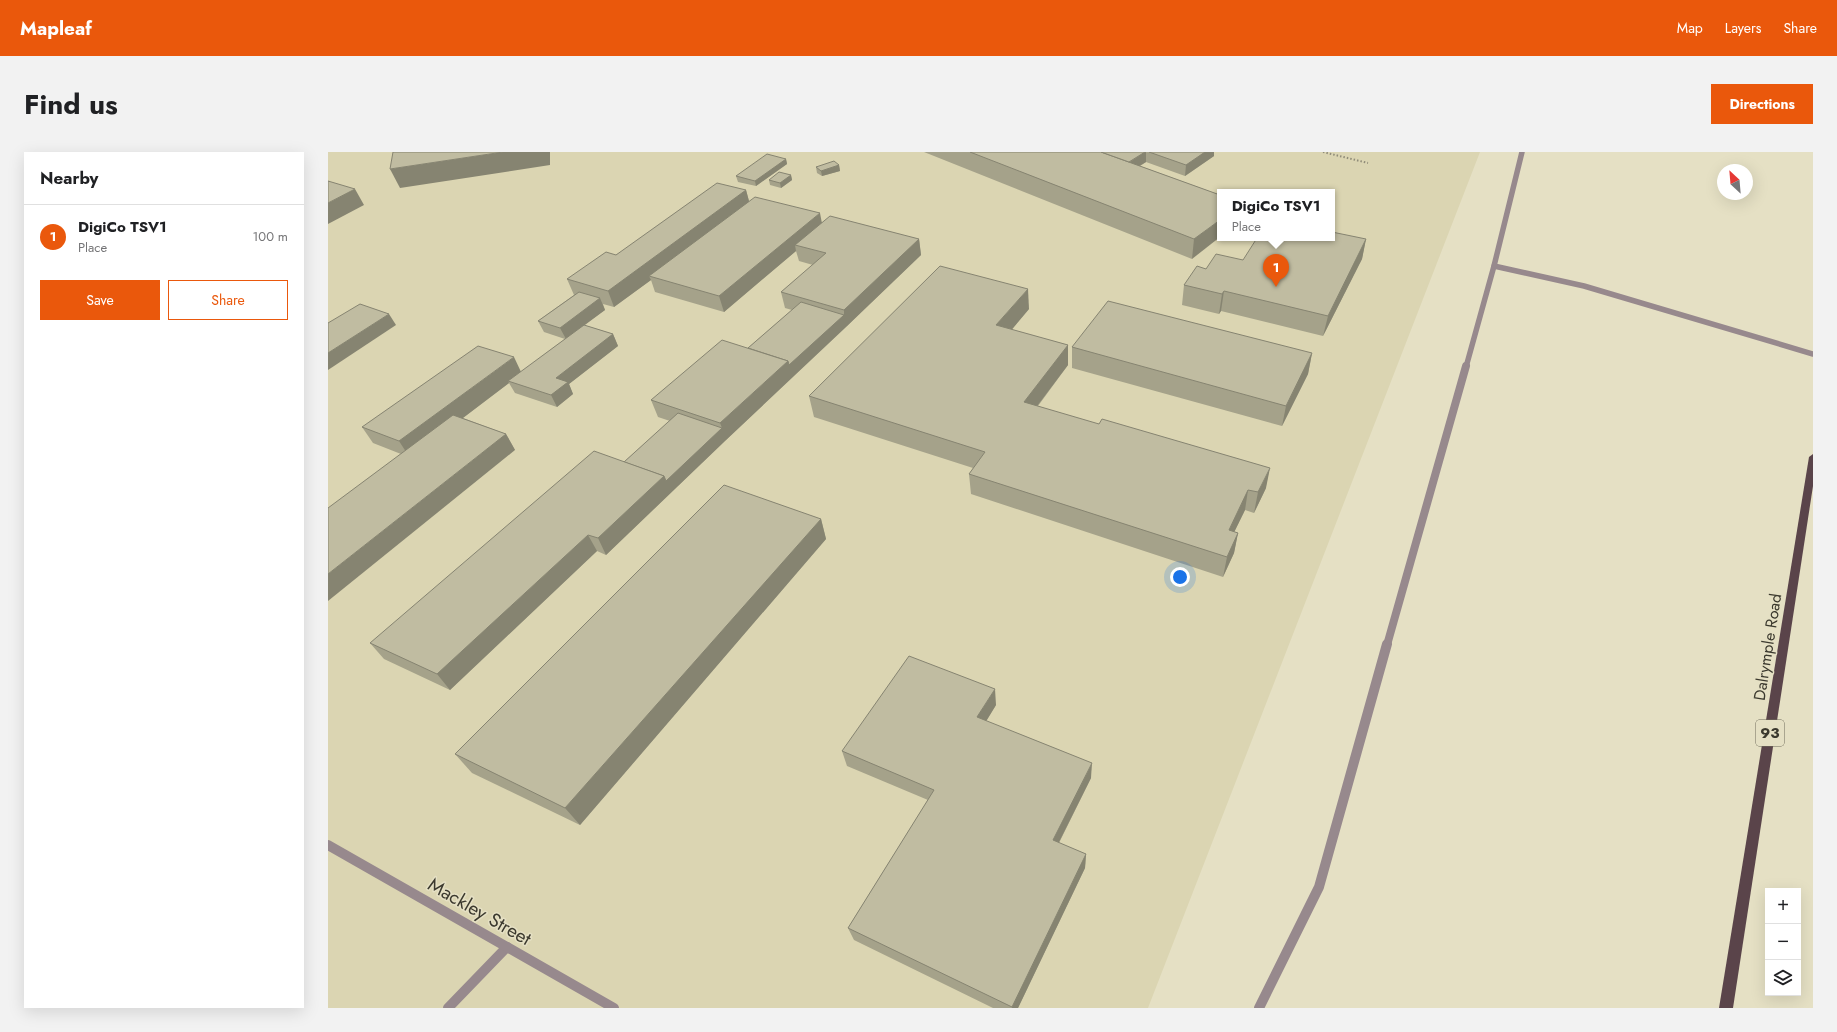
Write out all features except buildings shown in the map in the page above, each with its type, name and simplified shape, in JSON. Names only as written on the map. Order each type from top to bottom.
[{"type":"main road","name":"Dalrymple Road","points":[[1726,1008],[1813,457]]},
{"type":"street","points":[[1259,1008],[1319,887],[1494,266],[1522,152]]},
{"type":"street","points":[[1494,266],[1584,286],[1813,354]]},
{"type":"street","name":"Mackley Street","points":[[328,845],[614,1008]]},
{"type":"street","points":[[448,1008],[507,947]]},
{"type":"path","points":[[1323,152],[1368,163]]},
{"type":"shaded area","points":[[328,152],[1480,152],[1148,1008],[328,1008]]},
{"type":"place","name":"DigiCo TSV1","points":[[1276,287]]}]
